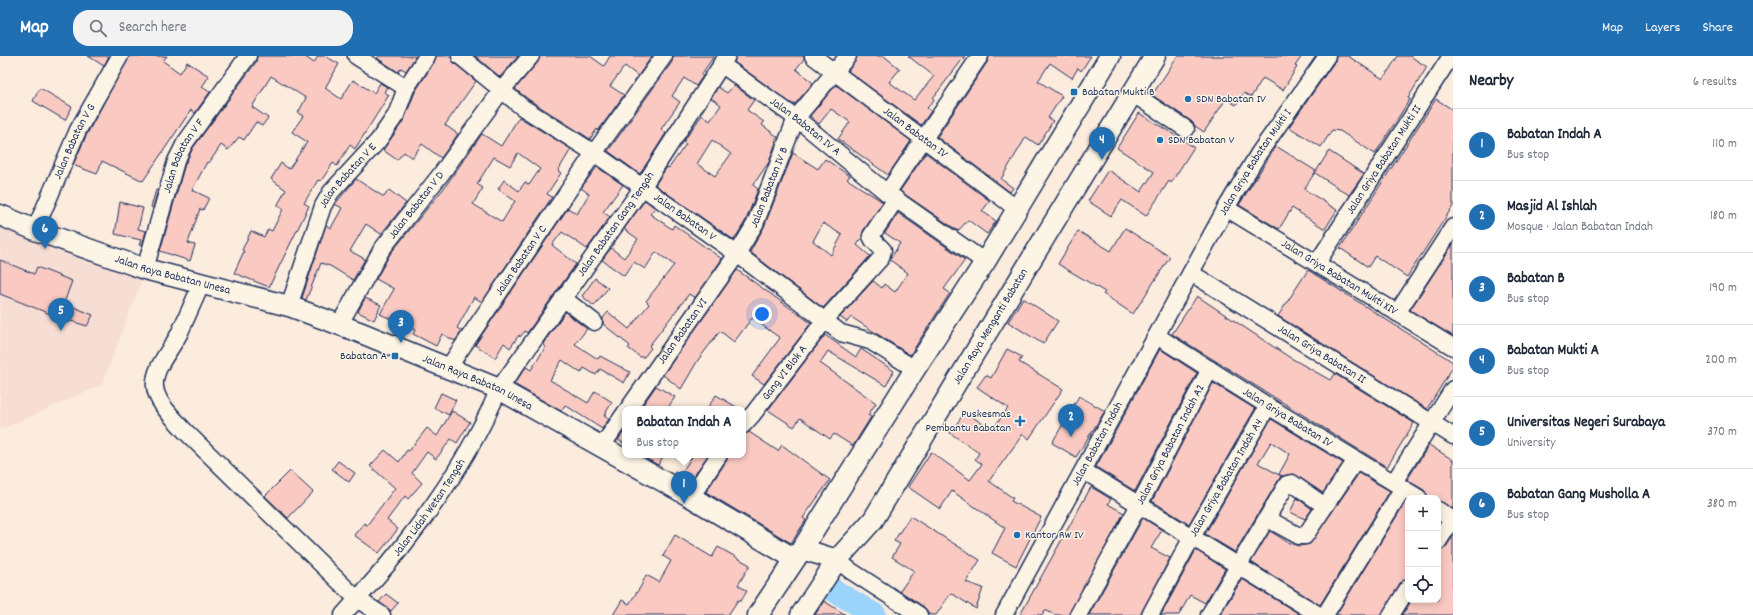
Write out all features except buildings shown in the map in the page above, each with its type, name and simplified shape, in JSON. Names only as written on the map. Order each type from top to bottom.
[{"type":"main road","points":[[758,615],[799,554],[915,369],[985,262],[1110,56]]},
{"type":"main road","name":"Jalan Raya Menganti Babatan","points":[[801,615],[837,560],[873,520],[1153,57]]},
{"type":"main road","name":"Jalan Raya Babatan Unesa","points":[[0,215],[35,230],[145,269],[289,306],[340,325],[500,389],[622,457]]},
{"type":"main road","name":"Jalan Raya Babatan Unesa","points":[[623,458],[691,497],[799,554]]},
{"type":"main road","points":[[799,554],[837,560]]},
{"type":"street","name":"Jalan Babatan V G","points":[[35,230],[78,130],[120,56]]},
{"type":"street","name":"Jalan Babatan V F","points":[[145,269],[176,161],[185,143],[248,56]]},
{"type":"street","points":[[356,56],[406,88]]},
{"type":"street","name":"Jalan Babatan V E","points":[[289,306],[323,206],[331,192],[378,141],[396,115],[406,88],[427,56]]},
{"type":"street","name":"Jalan Babatan V","points":[[460,56],[522,107],[594,153],[737,254],[841,333],[870,341],[915,369]]},
{"type":"street","name":"Jalan Babatan V D","points":[[340,325],[382,250],[441,174],[501,91],[531,56]]},
{"type":"street","name":"Jalan Babatan V C","points":[[448,368],[594,153],[664,56]]},
{"type":"street","name":"Jalan Babatan IV","points":[[813,56],[834,74],[1017,209]]},
{"type":"street","name":"Jalan Babatan IV B","points":[[737,254],[755,224],[796,118],[848,56]]},
{"type":"street","points":[[825,320],[881,258],[883,250],[871,236],[891,196],[924,139],[980,56]]},
{"type":"street","name":"Jalan Griya Babatan Mukti I","points":[[1191,273],[1226,208],[1259,153],[1326,56]]},
{"type":"street","name":"Jalan Griya Babatan Mukti II","points":[[1317,263],[1451,56]]},
{"type":"street","name":"Jalan Babatan IV A","points":[[724,60],[891,196],[985,262]]},
{"type":"street","name":"Jalan Babatan Gang Tengah","points":[[500,389],[642,188],[724,60]]},
{"type":"street","points":[[1132,93],[1186,129]]},
{"type":"street","name":"Jalan Griya Babatan Mukti XIV","points":[[1226,208],[1453,347]]},
{"type":"street","points":[[1397,313],[1453,228]]},
{"type":"street","name":"Jalan Babatan VI","points":[[630,406],[737,254]]},
{"type":"street","name":"Jalan Babatan Indah","points":[[1004,615],[1191,273]]},
{"type":"street","name":"Jalan Griya Babatan II","points":[[1191,273],[1453,436]]},
{"type":"street","points":[[202,283],[178,334],[159,367],[155,387],[158,396],[166,409],[184,430],[357,599],[382,615]]},
{"type":"street","points":[[563,298],[594,322]]},
{"type":"street","name":"Gang VI Blok A","points":[[746,422],[825,320]]},
{"type":"street","name":"Jalan Griya Babatan IV","points":[[1157,336],[1268,406],[1414,495]]},
{"type":"street","name":"Jalan Griya Babatan Indah A2","points":[[1084,471],[1139,505],[1210,369]]},
{"type":"street","name":"Jalan Lidah Wetan Tengah","points":[[343,615],[405,543],[446,485],[488,415],[500,389]]},
{"type":"street","points":[[1325,615],[1399,485],[1432,423],[1453,389]]},
{"type":"street","name":"Jalan Griya Babatan Indah A4","points":[[1139,505],[1192,537],[1268,406]]},
{"type":"street","points":[[602,446],[622,417]]},
{"type":"street","points":[[691,497],[717,458]]},
{"type":"street","points":[[1268,519],[1299,536],[1305,536],[1356,460]]},
{"type":"street","points":[[1211,614],[1238,565],[1289,483],[1325,506]]},
{"type":"street","points":[[1078,615],[1139,505]]},
{"type":"street","points":[[1441,512],[1453,520],[1441,538]]},
{"type":"street","points":[[1150,615],[1192,537],[1319,615]]},
{"type":"street","points":[[837,560],[851,571],[919,615]]},
{"type":"street","points":[[1391,615],[1405,593]]},
{"type":"shaded area","points":[[0,223],[143,277],[102,385],[0,430]]},
{"type":"waterway","points":[[828,587],[875,615]]},
{"type":"place","name":"Babatan Mukti B","points":[[1074,92]]},
{"type":"place","name":"SDN Babatan IV","points":[[1188,99]]},
{"type":"place","name":"SDN Babatan V","points":[[1160,140]]},
{"type":"place","name":"Babatan Mukti A","points":[[1102,160]]},
{"type":"place","name":"Babatan Gang Musholla A","points":[[45,249]]},
{"type":"place","name":"Universitas Negeri Surabaya","points":[[61,331]]},
{"type":"place","name":"Babatan B","points":[[401,343]]},
{"type":"place","name":"Babatan A","points":[[395,356]]},
{"type":"place","name":"Puskesmas Pembantu Babatan","points":[[1020,421]]},
{"type":"place","name":"Masjid Al Ishlah","points":[[1071,437]]},
{"type":"place","name":"Babatan Indah A","points":[[684,504]]},
{"type":"place","name":"Kantor RW IV","points":[[1017,535]]}]
